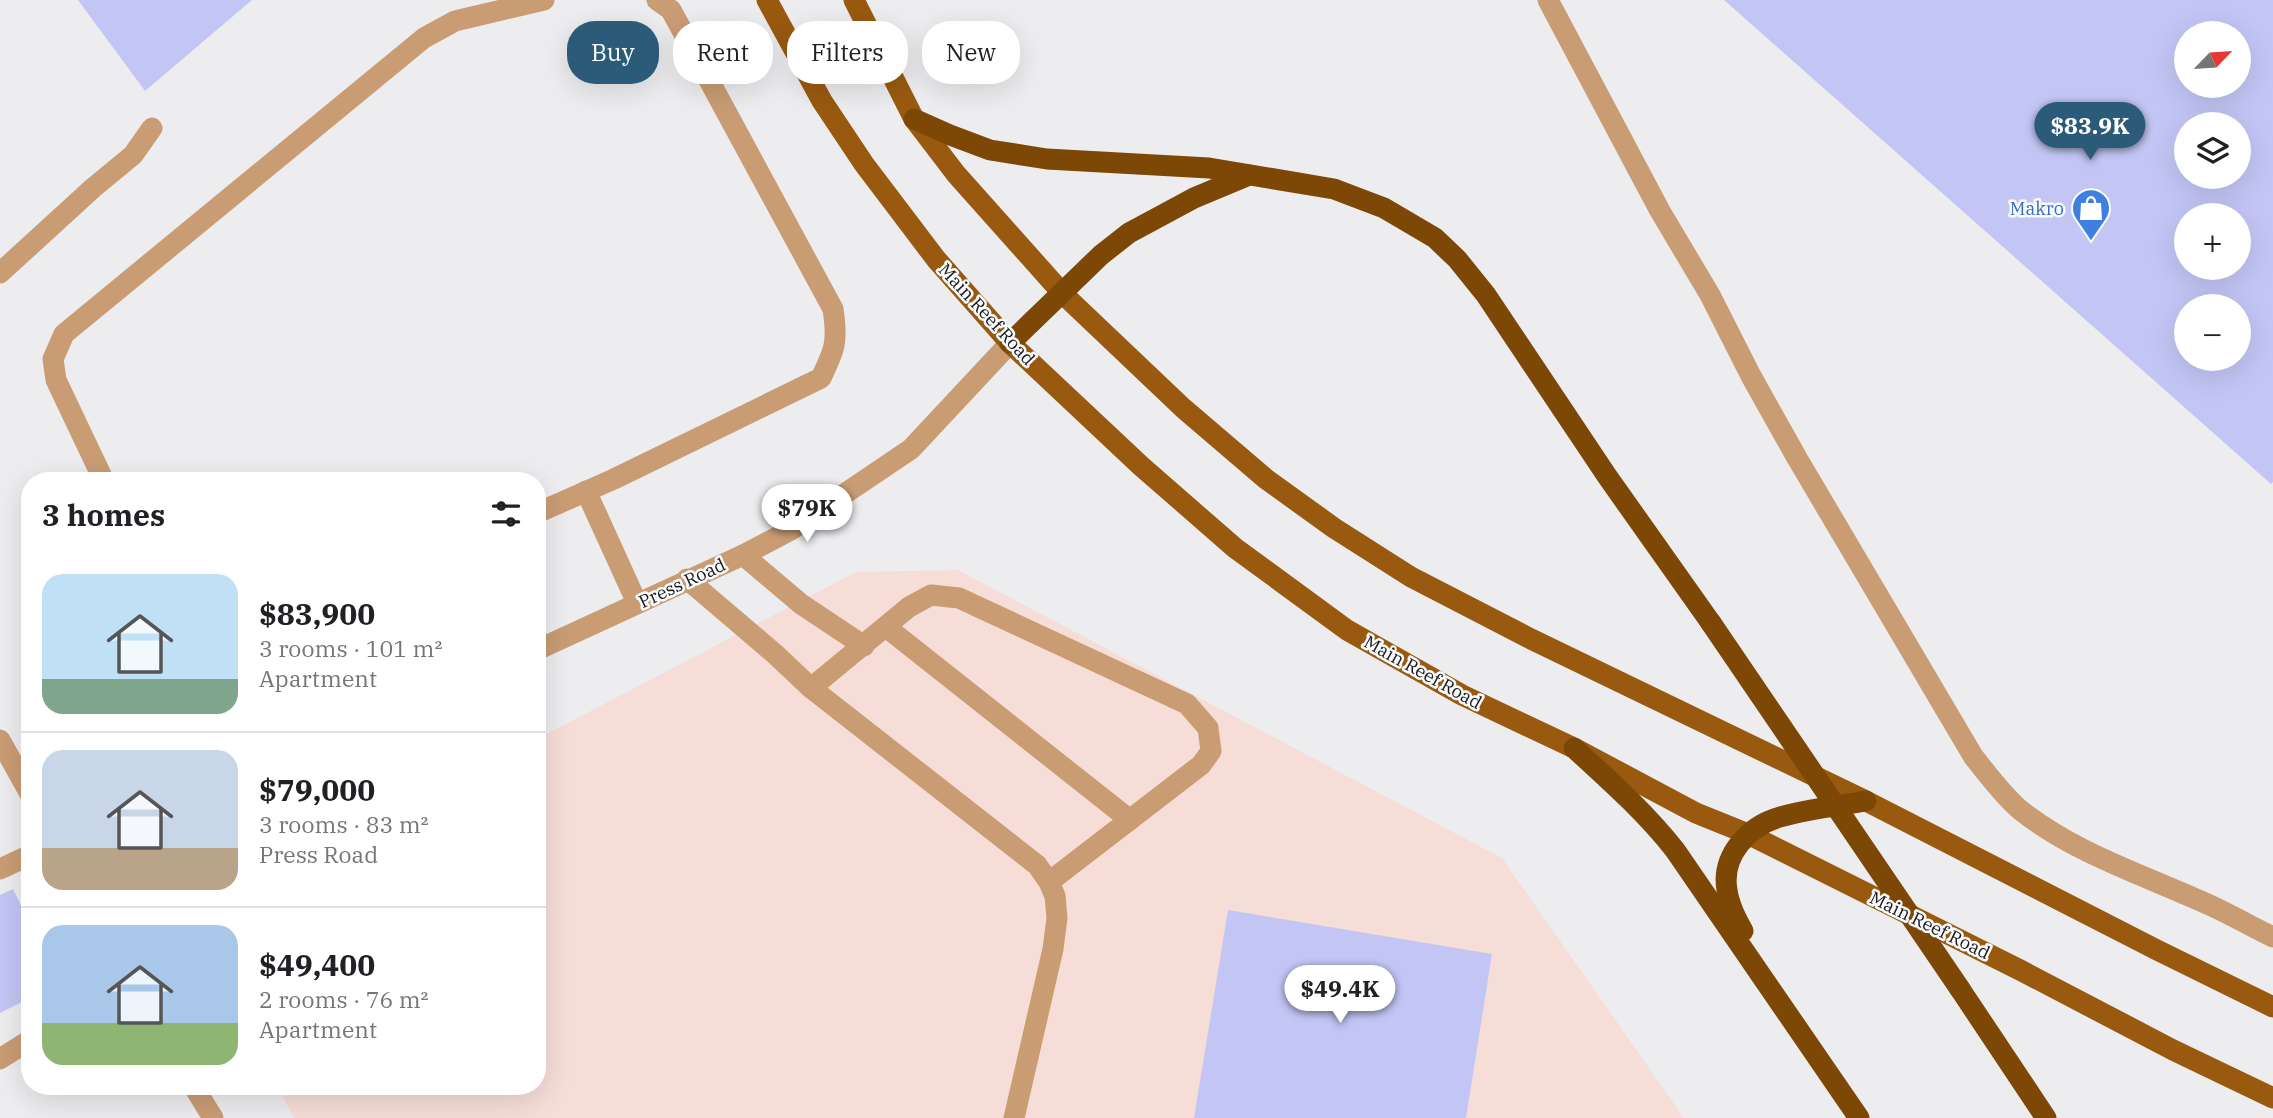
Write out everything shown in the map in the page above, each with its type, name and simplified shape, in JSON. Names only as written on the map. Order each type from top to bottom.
[{"type":"highway","points":[[914,119],[990,149],[1047,159],[1209,168],[1334,189],[1384,208],[1435,238],[1457,259],[1486,295],[2046,1118]]},
{"type":"highway","points":[[1010,343],[1101,256],[1129,233],[1194,198],[1251,174]]},
{"type":"highway","points":[[1573,748],[1654,823],[1675,850],[1859,1118]]},
{"type":"highway","points":[[1772,989],[1734,912],[1726,889],[1732,854],[1748,834],[1779,817],[1866,801]]},
{"type":"main road","name":"Main Reef Road","points":[[767,0],[822,101],[864,164],[936,260],[1010,343],[1140,466],[1235,548],[1346,630],[1462,695],[1573,748],[1696,813],[1748,834],[2273,1098]]},
{"type":"main road","points":[[854,0],[914,119],[956,174],[1063,294],[1183,408],[1266,478],[1334,528],[1400,570],[1531,639],[1866,801],[2273,1007]]},
{"type":"street","points":[[100,472],[56,380],[53,359],[64,334],[424,38],[455,21],[544,0]]},
{"type":"street","points":[[546,509],[821,378],[834,351],[836,332],[833,309],[671,10],[657,0]]},
{"type":"street","points":[[1548,0],[1660,211],[1710,295],[1797,458],[1973,756],[2018,807],[2049,830],[2134,874],[2215,908],[2273,937]]},
{"type":"street","points":[[0,273],[133,155],[152,128]]},
{"type":"street","name":"Press Road","points":[[546,646],[791,530],[911,449],[1010,343]]},
{"type":"street","points":[[586,491],[637,603]]},
{"type":"street","points":[[743,555],[801,604],[864,646]]},
{"type":"street","points":[[687,579],[811,688],[1037,865],[1049,882],[1055,896],[1057,918],[1053,949],[1014,1118]]},
{"type":"street","points":[[811,688],[909,607],[931,595],[959,598],[1187,704],[1208,728],[1211,751],[1201,765],[1049,882]]},
{"type":"street","points":[[886,627],[1130,820]]},
{"type":"street","points":[[0,740],[21,778]]},
{"type":"street","points":[[0,869],[21,859]]},
{"type":"street","points":[[0,1059],[21,1046]]},
{"type":"street","points":[[199,1095],[213,1118]]},
{"type":"shaded area","points":[[958,570],[1502,858],[1684,1118],[294,1118],[282,1095],[546,1095],[546,734],[856,572]]},
{"type":"building","points":[[78,0],[252,0],[145,91]]},
{"type":"building","name":"Makro","points":[[1724,0],[2273,0],[2271,484]]},
{"type":"building","points":[[13,889],[21,905],[21,1002],[0,1013],[0,895]]},
{"type":"building","points":[[1228,910],[1492,954],[1466,1118],[1194,1118]]},
{"type":"place","name":"Makro","points":[[2091,242]]}]
